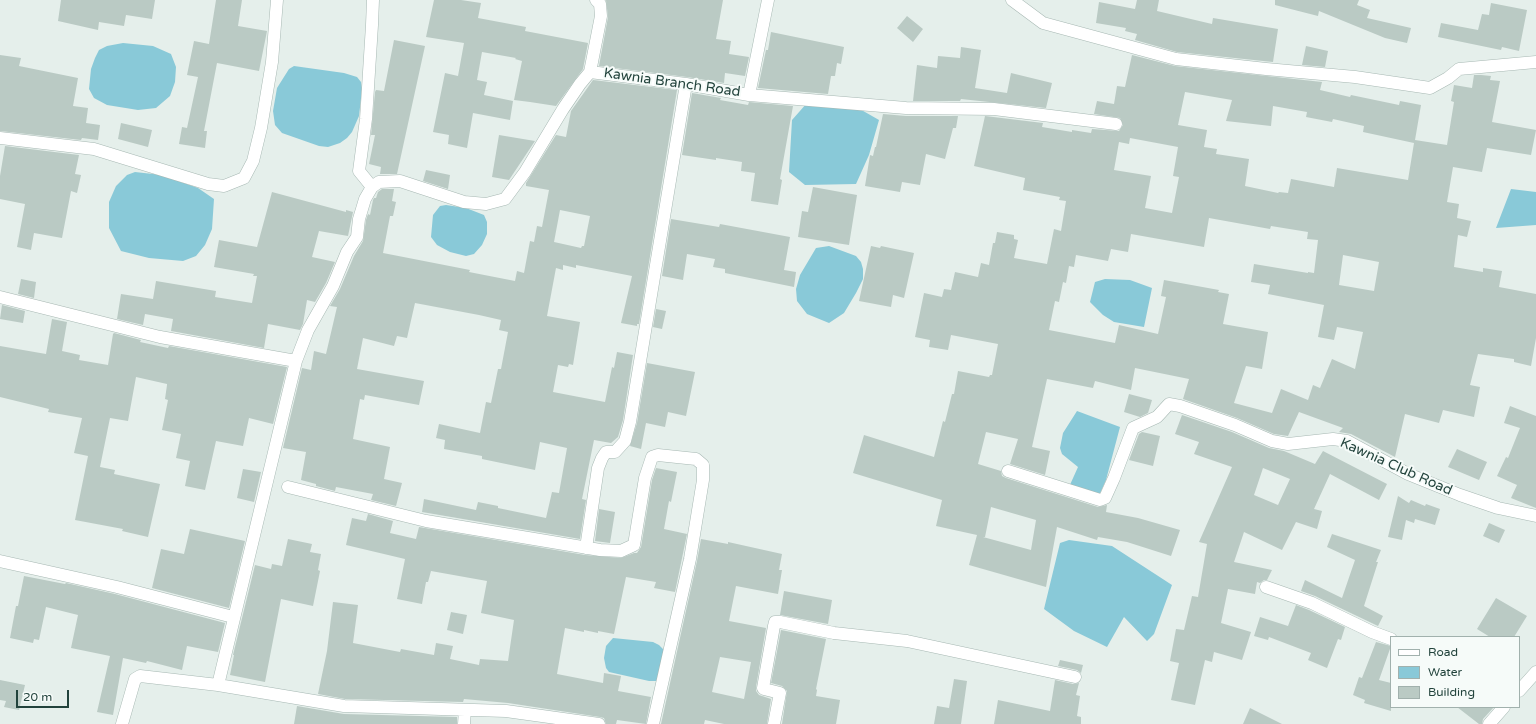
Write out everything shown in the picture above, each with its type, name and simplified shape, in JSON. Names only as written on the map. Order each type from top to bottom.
[{"type":"street","points":[[0,138],[94,149],[208,184],[219,186],[224,186],[244,178],[253,161],[261,128],[272,62],[278,0]]},
{"type":"street","points":[[218,685],[233,617],[296,361],[308,330],[333,286],[347,252],[357,237],[359,218],[365,199],[372,187],[359,171],[366,119],[373,0]]},
{"type":"street","points":[[590,72],[601,16],[600,4],[596,0]]},
{"type":"street","points":[[748,95],[768,0]]},
{"type":"street","points":[[1012,0],[1043,23],[1176,58],[1236,66],[1355,77],[1430,88],[1448,78],[1459,69],[1536,62]]},
{"type":"street","name":"Kawnia Branch Road","points":[[372,187],[379,182],[400,181],[464,202],[486,204],[505,198],[525,172],[563,109],[590,72],[686,84],[748,95],[906,108],[994,109],[1116,124]]},
{"type":"street","points":[[586,548],[598,468],[606,452],[615,452],[625,441],[630,422],[686,84]]},
{"type":"street","points":[[0,298],[160,337],[296,361]]},
{"type":"street","name":"Kawnia Club Road","points":[[1008,471],[1100,500],[1105,498],[1132,428],[1157,417],[1169,404],[1180,406],[1272,441],[1288,444],[1333,439],[1347,442],[1408,474],[1460,495],[1498,508],[1536,516]]},
{"type":"street","points":[[288,487],[426,521],[586,548],[621,551],[634,545],[646,478],[652,457],[658,455],[696,459],[703,465],[703,480],[690,559],[653,724]]},
{"type":"street","points":[[0,561],[117,587],[233,617]]},
{"type":"street","points":[[1266,587],[1312,603],[1372,632],[1390,639]]},
{"type":"street","points":[[774,724],[780,693],[764,688],[775,622],[834,633],[907,641],[1075,677]]},
{"type":"street","points":[[1520,690],[1536,672]]},
{"type":"street","points":[[122,724],[135,679],[140,676],[218,685],[344,706],[506,711],[599,724]]},
{"type":"street","points":[[1489,724],[1503,708]]},
{"type":"street","points":[[464,724],[465,710]]},
{"type":"water","points":[[123,43],[153,46],[171,54],[176,67],[175,82],[170,96],[156,108],[138,110],[107,105],[94,98],[89,89],[91,69],[99,50],[107,46]]},
{"type":"water","points":[[294,66],[344,73],[357,77],[361,82],[362,90],[359,116],[352,132],[340,143],[328,147],[319,146],[282,133],[275,125],[273,111],[277,88],[289,69]]},
{"type":"water","points":[[807,103],[851,104],[879,120],[869,155],[856,184],[805,185],[789,172],[792,120]]},
{"type":"water","points":[[135,172],[162,175],[198,188],[214,199],[212,229],[205,245],[196,256],[183,261],[149,258],[121,251],[109,228],[109,202],[116,186],[127,175]]},
{"type":"water","points":[[1511,189],[1536,192],[1536,225],[1496,228]]},
{"type":"water","points":[[446,205],[466,208],[484,215],[487,222],[487,234],[482,245],[474,254],[466,256],[450,252],[437,245],[431,237],[433,215],[440,206]]},
{"type":"water","points":[[829,246],[856,256],[861,262],[863,279],[844,313],[829,323],[807,314],[797,301],[796,289],[800,275],[816,248]]},
{"type":"water","points":[[1105,279],[1130,280],[1152,288],[1144,327],[1114,322],[1103,315],[1090,302],[1095,282]]},
{"type":"water","points":[[1077,411],[1120,427],[1106,480],[1098,498],[1069,487],[1078,467],[1062,454],[1060,448],[1063,433]]},
{"type":"water","points":[[1069,540],[1112,546],[1172,585],[1154,634],[1147,641],[1124,617],[1107,647],[1074,631],[1044,609],[1060,543]]},
{"type":"water","points":[[613,638],[653,642],[659,645],[664,650],[657,681],[649,681],[609,672],[606,668],[604,658],[606,646]]},
{"type":"building","points":[[61,0],[155,0],[152,19],[126,15],[124,26],[99,22],[98,30],[58,21]]},
{"type":"building","points":[[216,0],[242,0],[238,26],[267,31],[259,71],[217,63],[204,131],[207,131],[205,148],[179,144],[182,127],[187,128],[198,77],[187,75],[194,41],[209,44]]},
{"type":"building","points":[[434,0],[461,0],[481,3],[478,18],[526,27],[525,31],[588,43],[583,69],[556,106],[514,100],[522,61],[515,59],[516,58],[482,52],[477,80],[487,82],[484,95],[513,101],[510,120],[473,113],[467,148],[448,144],[449,135],[433,132],[445,73],[458,76],[464,43],[426,37]]},
{"type":"building","points":[[606,0],[723,0],[716,39],[731,41],[729,54],[749,57],[745,76],[725,73],[724,83],[599,66],[608,17]]},
{"type":"building","points":[[1137,0],[1159,0],[1157,11],[1212,24],[1213,18],[1278,29],[1273,62],[1177,52],[1135,40],[1137,34],[1125,31],[1126,28],[1096,23],[1099,2],[1135,9]]},
{"type":"building","points":[[1275,0],[1359,0],[1357,5],[1370,10],[1367,18],[1411,28],[1407,43],[1385,38],[1319,11],[1318,16],[1275,5]]},
{"type":"building","points":[[1491,3],[1527,10],[1519,51],[1502,47],[1501,50],[1438,37],[1441,23],[1478,30],[1482,14],[1489,15]]},
{"type":"building","points":[[907,16],[923,29],[913,42],[897,28]]},
{"type":"building","points":[[771,32],[844,47],[841,64],[837,63],[835,76],[831,76],[828,94],[758,88]]},
{"type":"building","points":[[394,40],[425,46],[397,174],[380,174],[381,167],[369,164],[375,135],[371,135],[375,92],[376,90],[384,91]]},
{"type":"building","points":[[1306,46],[1328,51],[1325,67],[1302,65]]},
{"type":"building","points":[[961,47],[981,50],[975,88],[1007,93],[1011,73],[1052,83],[1046,108],[961,99],[960,101],[913,101],[917,65],[937,68],[938,56],[960,58]]},
{"type":"building","points":[[0,55],[21,58],[19,66],[78,78],[73,106],[88,108],[86,123],[100,125],[98,140],[82,138],[81,140],[0,131]]},
{"type":"building","points":[[1132,55],[1175,66],[1322,82],[1320,90],[1350,97],[1351,95],[1399,105],[1400,101],[1421,105],[1415,140],[1447,145],[1454,102],[1451,101],[1454,85],[1472,88],[1474,75],[1491,76],[1490,80],[1500,81],[1492,122],[1536,130],[1531,155],[1487,148],[1482,172],[1453,167],[1447,202],[1459,204],[1457,218],[1471,221],[1467,237],[1458,235],[1454,267],[1483,272],[1483,268],[1502,271],[1499,287],[1536,294],[1536,338],[1531,366],[1514,362],[1514,359],[1478,354],[1470,385],[1480,387],[1474,417],[1443,410],[1439,423],[1405,414],[1395,457],[1351,434],[1339,432],[1343,428],[1299,412],[1288,436],[1274,434],[1237,418],[1183,399],[1189,379],[1135,368],[1131,390],[1095,381],[1093,388],[1047,379],[1032,447],[1050,451],[1045,475],[1010,464],[1018,439],[986,432],[978,464],[1001,471],[1002,476],[1006,478],[1098,507],[1107,505],[1106,512],[1138,518],[1180,530],[1171,556],[1127,542],[1098,537],[1097,540],[1057,527],[1046,587],[969,565],[977,535],[936,526],[942,500],[853,473],[864,435],[934,457],[943,421],[945,422],[952,394],[954,394],[958,371],[989,377],[992,375],[998,344],[951,335],[948,350],[929,347],[930,340],[915,337],[924,293],[942,297],[944,289],[951,290],[955,272],[978,277],[981,263],[989,265],[993,243],[995,243],[997,232],[1014,235],[1014,239],[1018,240],[1014,258],[1047,264],[1054,229],[1061,231],[1066,201],[1059,200],[1060,197],[1023,190],[1025,178],[974,166],[985,116],[1043,123],[1042,127],[1072,132],[1072,130],[1091,133],[1092,129],[1119,131],[1123,125],[1120,118],[1094,114],[1097,101],[1114,104],[1117,86],[1125,87]],"holes":[[[1185,92],[1232,100],[1226,121],[1271,126],[1273,106],[1307,112],[1306,117],[1332,122],[1333,119],[1364,126],[1363,132],[1414,143],[1408,180],[1337,168],[1334,187],[1291,179],[1288,193],[1278,193],[1245,186],[1249,159],[1216,154],[1217,149],[1204,147],[1207,130],[1178,125]],[[1130,138],[1178,147],[1173,176],[1179,177],[1172,213],[1145,208],[1151,176],[1114,170],[1119,142],[1129,144]],[[1209,218],[1270,229],[1271,226],[1308,232],[1307,239],[1318,240],[1314,273],[1254,264],[1251,282],[1270,285],[1268,294],[1324,305],[1318,337],[1334,340],[1337,327],[1363,332],[1355,369],[1332,359],[1320,388],[1313,385],[1308,400],[1281,389],[1272,413],[1234,403],[1246,366],[1262,369],[1268,332],[1223,324],[1229,294],[1218,292],[1219,290],[1164,280],[1161,296],[1166,297],[1158,334],[1119,325],[1115,343],[1049,330],[1055,301],[1059,302],[1063,282],[1066,283],[1069,266],[1074,267],[1076,255],[1108,261],[1111,249],[1128,252],[1131,234],[1204,247]],[[1343,255],[1379,262],[1374,291],[1339,285]],[[991,507],[1036,520],[1031,550],[983,537],[985,537]]]},
{"type":"building","points":[[593,80],[677,90],[639,324],[637,324],[637,326],[621,323],[632,276],[576,265],[576,268],[563,265],[563,270],[556,268],[547,316],[580,322],[573,365],[569,364],[568,367],[558,365],[553,392],[605,402],[612,367],[614,368],[617,352],[633,355],[623,420],[618,437],[611,443],[594,440],[582,499],[586,500],[580,539],[422,512],[424,499],[476,510],[478,502],[498,506],[498,508],[546,518],[552,492],[559,493],[567,448],[540,442],[535,470],[482,459],[482,456],[444,449],[445,440],[436,438],[439,424],[480,433],[486,402],[491,403],[498,369],[501,369],[508,332],[499,330],[501,320],[479,315],[415,303],[407,338],[397,336],[394,346],[363,338],[357,369],[424,381],[419,405],[365,395],[364,400],[360,399],[353,439],[390,447],[384,479],[402,483],[396,506],[371,500],[373,494],[336,487],[335,491],[301,480],[306,452],[283,448],[302,368],[311,370],[314,351],[326,354],[337,307],[330,306],[340,289],[354,256],[363,241],[366,220],[368,214],[370,215],[373,200],[376,198],[378,192],[382,189],[394,189],[392,201],[396,202],[393,216],[390,216],[383,253],[470,270],[469,272],[515,281],[517,271],[524,273],[530,241],[534,242],[537,226],[542,227],[549,190],[526,186],[526,183],[556,135],[566,137],[571,111]],"holes":[[[560,210],[590,216],[584,246],[581,248],[554,242]]]},
{"type":"building","points":[[692,93],[748,105],[749,102],[793,106],[780,179],[782,180],[778,205],[751,201],[755,173],[741,171],[742,162],[682,155]]},
{"type":"building","points":[[883,114],[906,116],[958,116],[956,128],[953,128],[945,159],[926,154],[920,185],[902,182],[900,192],[865,186],[870,155],[873,156],[876,147]]},
{"type":"building","points":[[121,123],[152,130],[148,147],[118,139]]},
{"type":"building","points":[[499,135],[535,141],[509,180],[492,177]]},
{"type":"building","points":[[5,146],[79,155],[75,174],[81,175],[77,193],[71,191],[62,238],[34,233],[31,250],[17,247],[25,204],[0,199],[0,176]]},
{"type":"building","points":[[426,170],[450,175],[448,189],[423,181]]},
{"type":"building","points":[[813,187],[857,195],[849,245],[798,237],[802,211],[808,212]]},
{"type":"building","points":[[272,192],[346,212],[346,210],[353,212],[348,236],[319,231],[312,257],[335,262],[326,283],[315,302],[307,300],[303,324],[300,330],[268,324],[264,348],[171,331],[173,319],[145,314],[143,325],[117,319],[121,294],[153,299],[156,281],[216,291],[215,297],[252,303],[257,276],[253,276],[254,274],[214,267],[219,240],[257,247]]},
{"type":"building","points":[[671,219],[719,227],[720,224],[790,237],[784,270],[796,272],[794,287],[725,273],[725,269],[713,267],[715,259],[687,254],[683,280],[662,276]]},
{"type":"building","points":[[871,246],[880,248],[881,246],[914,253],[904,298],[893,295],[891,307],[859,301]]},
{"type":"building","points":[[21,279],[36,282],[34,298],[18,294]]},
{"type":"building","points":[[2,305],[25,311],[23,323],[0,319]]},
{"type":"building","points":[[656,309],[666,311],[662,329],[653,327]]},
{"type":"building","points":[[52,319],[67,322],[62,351],[80,355],[79,360],[108,365],[114,333],[141,340],[140,342],[168,348],[169,346],[287,367],[273,424],[249,418],[243,446],[216,441],[205,490],[185,486],[190,461],[176,458],[181,434],[162,430],[168,400],[165,399],[167,384],[136,377],[128,421],[110,418],[100,467],[115,470],[114,474],[160,484],[148,537],[122,531],[123,529],[75,520],[88,456],[74,453],[82,418],[48,412],[49,409],[0,397],[0,346],[46,354]]},
{"type":"building","points":[[647,363],[695,372],[686,416],[668,412],[665,427],[646,423],[641,449],[630,446],[637,423]]},
{"type":"building","points":[[1129,394],[1152,400],[1148,413],[1140,417],[1124,412]]},
{"type":"building","points":[[1510,406],[1536,416],[1536,508],[1511,498],[1517,485],[1497,476],[1506,457],[1508,458],[1520,428],[1504,423]]},
{"type":"building","points":[[1182,415],[1232,432],[1269,448],[1284,451],[1315,464],[1323,451],[1387,484],[1379,500],[1330,474],[1314,509],[1322,511],[1317,529],[1296,522],[1282,550],[1244,532],[1234,562],[1272,570],[1267,580],[1260,583],[1257,582],[1255,594],[1228,589],[1221,623],[1251,632],[1242,660],[1214,652],[1212,662],[1205,660],[1195,705],[1171,700],[1179,663],[1170,661],[1176,629],[1184,630],[1192,596],[1198,597],[1207,544],[1199,542],[1232,467],[1194,454],[1199,442],[1175,434]],"holes":[[[1263,468],[1290,479],[1278,505],[1254,495]]]},
{"type":"building","points":[[1142,432],[1160,436],[1153,466],[1129,460],[1139,434]]},
{"type":"building","points":[[1457,449],[1487,462],[1479,480],[1448,467]]},
{"type":"building","points":[[656,468],[677,472],[671,502],[669,501],[664,529],[687,534],[675,592],[654,588],[656,582],[626,577],[614,634],[584,630],[584,632],[565,628],[557,674],[603,683],[604,673],[621,676],[618,691],[651,697],[646,724],[617,720],[616,724],[606,724],[604,718],[600,717],[508,703],[464,699],[463,702],[345,699],[318,694],[327,651],[333,602],[358,605],[353,643],[400,652],[401,649],[434,655],[436,643],[453,646],[450,659],[479,665],[480,659],[508,661],[514,620],[481,613],[487,581],[431,571],[428,582],[426,582],[422,604],[397,599],[405,559],[346,545],[352,518],[366,521],[368,514],[393,521],[390,533],[416,539],[419,527],[585,555],[621,558],[637,553],[641,547],[652,480]]},
{"type":"building","points":[[243,469],[261,472],[254,502],[237,498]]},
{"type":"building","points":[[1398,496],[1409,503],[1411,500],[1425,506],[1426,504],[1440,509],[1435,525],[1415,519],[1414,523],[1406,520],[1402,540],[1388,537]]},
{"type":"building","points":[[599,509],[615,512],[610,543],[595,541]]},
{"type":"building","points":[[1489,523],[1505,530],[1499,543],[1483,536]]},
{"type":"building","points":[[190,529],[245,541],[229,608],[152,588],[161,549],[184,554]]},
{"type":"building","points":[[1332,534],[1381,550],[1376,562],[1378,562],[1364,606],[1383,616],[1378,626],[1315,596],[1301,591],[1305,580],[1342,598],[1355,560],[1327,547]]},
{"type":"building","points":[[288,539],[312,544],[310,552],[321,554],[318,570],[320,571],[313,606],[281,599],[265,682],[230,675],[233,655],[255,565],[271,569],[272,564],[282,566]]},
{"type":"building","points":[[701,539],[728,544],[728,542],[782,554],[779,570],[782,570],[778,594],[736,586],[729,621],[766,628],[756,691],[759,695],[771,699],[767,724],[724,724],[705,720],[704,724],[661,724]],"holes":[[[720,657],[751,662],[744,699],[712,692]]]},
{"type":"building","points":[[24,576],[66,583],[115,594],[225,623],[218,652],[187,646],[182,670],[147,661],[146,663],[123,658],[113,715],[97,712],[110,656],[71,648],[78,615],[46,607],[39,640],[34,639],[33,643],[10,638]]},
{"type":"building","points":[[784,591],[832,600],[828,624],[780,615]]},
{"type":"building","points":[[1496,598],[1527,616],[1515,636],[1488,636],[1477,629]]},
{"type":"building","points":[[1296,605],[1345,627],[1341,640],[1338,639],[1327,668],[1308,660],[1311,653],[1269,637],[1268,640],[1254,636],[1260,617],[1288,626]]},
{"type":"building","points":[[451,612],[467,615],[463,634],[447,630]]},
{"type":"building","points":[[781,630],[826,639],[816,689],[816,696],[840,700],[836,724],[782,724],[787,691],[782,686],[771,683]]},
{"type":"building","points":[[1376,642],[1390,646],[1379,680],[1390,683],[1391,711],[1364,703],[1365,700],[1353,695],[1359,677],[1362,678]]},
{"type":"building","points":[[1060,660],[1083,665],[1081,673],[1077,670],[1058,666]]},
{"type":"building","points":[[954,679],[967,681],[961,724],[934,724],[937,706],[949,708]]},
{"type":"building","points":[[0,680],[25,685],[19,710],[4,707],[6,701],[0,700]]},
{"type":"building","points":[[1055,680],[1073,684],[1079,683],[1076,695],[1080,696],[1077,716],[1081,717],[1081,724],[994,724],[998,700],[1050,711]]},
{"type":"building","points":[[297,706],[344,714],[457,717],[457,724],[294,724]]},
{"type":"building","points":[[1250,708],[1282,724],[1243,724]]},
{"type":"building","points":[[1458,708],[1493,708],[1483,719],[1482,724],[1479,724]]}]
